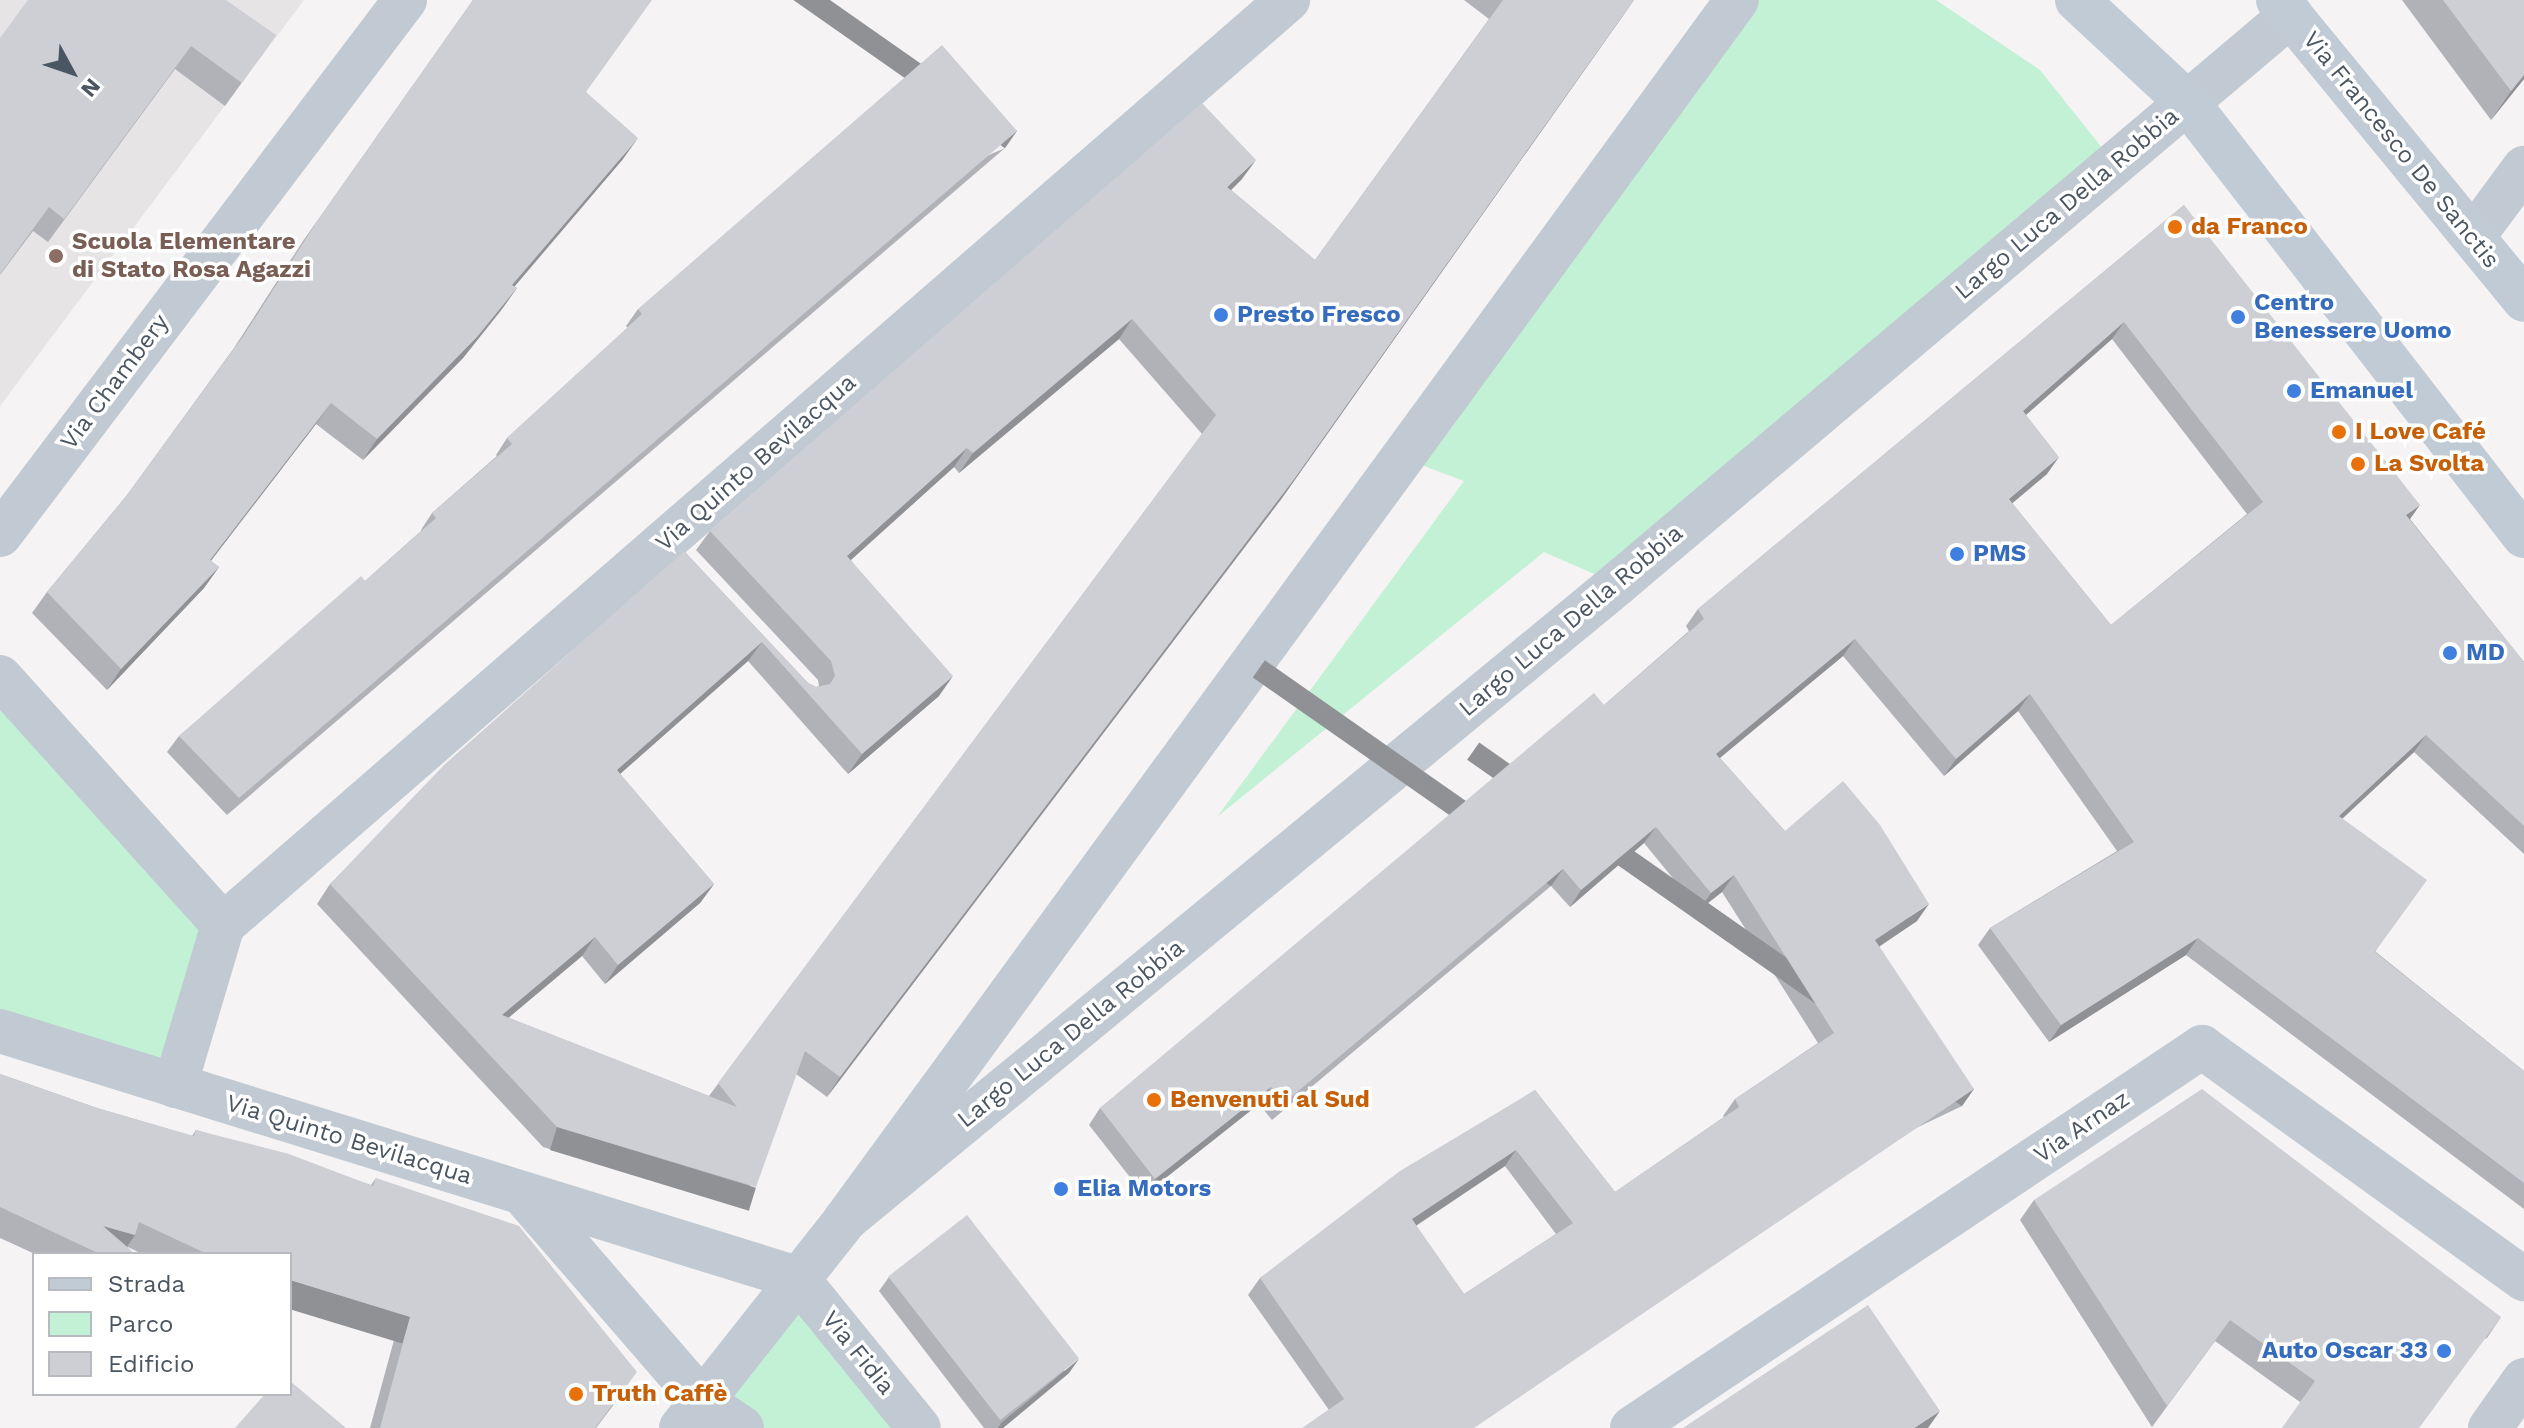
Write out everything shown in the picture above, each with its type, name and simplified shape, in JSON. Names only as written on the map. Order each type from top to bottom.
[{"type":"main road","points":[[2077,0],[2188,103],[2524,536]]},
{"type":"main road","name":"Via Francesco De Sanctis","points":[[2285,8],[2524,300]]},
{"type":"street","name":"Via Chambery","points":[[0,535],[405,0]]},
{"type":"street","name":"Via Quinto Bevilacqua","points":[[223,925],[1288,0]]},
{"type":"street","name":"Largo Luca Della Robbia","points":[[692,1415],[845,1220],[1737,0]]},
{"type":"street","name":"Largo Luca Della Robbia","points":[[845,1220],[1617,584],[2188,103],[2285,8]]},
{"type":"street","points":[[2473,237],[2524,168]]},
{"type":"street","points":[[0,677],[223,925],[175,1086]]},
{"type":"street","name":"Via Quinto Bevilacqua","points":[[0,1031],[797,1278]]},
{"type":"street","name":"Via Arnaz","points":[[1632,1428],[2202,1047],[2524,1279]]},
{"type":"street","points":[[523,1194],[692,1415],[742,1428]]},
{"type":"street","name":"Via Fidia","points":[[797,1278],[919,1428]]},
{"type":"street","points":[[2490,1428],[2524,1380]]},
{"type":"shaded area","name":"Scuola Elementare di Stato Rosa Agazzi","points":[[0,0],[304,0],[0,406]]},
{"type":"green space","points":[[1737,0],[1936,0],[2040,70],[2115,164],[1617,584],[1544,552],[1217,817],[1464,481],[1400,457]]},
{"type":"green space","points":[[0,677],[223,925],[175,1086],[0,1031]]},
{"type":"green space","points":[[797,1278],[919,1428],[742,1428],[702,1401]]},
{"type":"building","points":[[28,0],[226,0],[276,35],[242,83],[191,46],[64,219],[49,207],[0,274],[0,38]]},
{"type":"building","points":[[473,0],[652,0],[586,92],[638,138],[512,285],[517,288],[477,337],[377,439],[331,403],[210,560],[219,567],[121,669],[47,592],[127,495],[244,335],[318,220]]},
{"type":"building","points":[[1503,0],[1634,0],[1295,478],[840,1077],[805,1051],[756,1187],[557,1127],[330,884],[444,765],[684,551],[808,683],[816,687],[830,684],[835,676],[831,661],[710,531],[1202,103],[1256,160],[1227,187],[1315,260]],"holes":[[[1132,319],[1216,415],[718,1083],[737,1107],[502,1015],[595,937],[618,965],[714,884],[617,770],[762,642],[862,754],[953,676],[847,556],[967,448],[973,453]]]},
{"type":"building","points":[[2443,0],[2524,0],[2524,75],[2511,91]]},
{"type":"building","points":[[942,45],[1017,131],[239,798],[179,736],[361,576],[365,581],[436,518],[432,513],[512,444],[507,438],[642,314],[638,309]]},
{"type":"building","points":[[2184,205],[2420,505],[2406,515],[2524,662],[2524,826],[2426,735],[2339,816],[2427,880],[2375,952],[2524,1071],[2524,1183],[2198,938],[2061,1025],[1990,928],[2134,842],[2030,694],[1956,759],[1855,639],[1716,754],[1785,831],[1843,781],[1880,825],[1929,904],[1875,940],[1974,1089],[1474,1428],[1302,1428],[1344,1399],[1260,1278],[1400,1171],[1535,1090],[1615,1192],[1739,1107],[1735,1099],[1834,1033],[1734,875],[1711,893],[1656,827],[1581,890],[1563,869],[1284,1103],[1271,1087],[1155,1179],[1100,1108],[1594,693],[1604,705],[1704,619],[1698,609]],"holes":[[[2124,322],[2263,502],[2111,625],[2009,499],[2059,457],[2023,411]],[[1516,1150],[1573,1223],[1464,1294],[1412,1219]]]},
{"type":"building","points":[[0,1074],[97,1108],[194,1136],[196,1130],[289,1154],[373,1186],[376,1178],[519,1226],[637,1372],[595,1428],[380,1428],[410,1317],[292,1281],[292,1252],[203,1252],[139,1222],[135,1235],[103,1226],[131,1252],[96,1252],[0,1207]]},
{"type":"building","points":[[2202,1089],[2501,1317],[2419,1428],[2282,1428],[2315,1381],[2230,1320],[2167,1406],[2034,1200]]},
{"type":"building","points":[[967,1215],[1079,1358],[1000,1420],[888,1277]]},
{"type":"building","points":[[1868,1305],[1940,1411],[1914,1428],[1683,1428]]},
{"type":"building","points":[[292,1383],[346,1428],[235,1428],[263,1396],[292,1396]]},
{"type":"place","name":"da Franco","points":[[2175,227]]},
{"type":"place","name":"Scuola Elementare di Stato Rosa Agazzi","points":[[56,256]]},
{"type":"place","name":"Presto Fresco","points":[[1221,315]]},
{"type":"place","name":"Centro Benessere Uomo","points":[[2238,317]]},
{"type":"place","name":"Emanuel","points":[[2294,391]]},
{"type":"place","name":"I Love Café","points":[[2339,432]]},
{"type":"place","name":"La Svolta","points":[[2358,464]]},
{"type":"place","name":"PMS","points":[[1957,554]]},
{"type":"place","name":"MD","points":[[2450,653]]},
{"type":"place","name":"Benvenuti al Sud","points":[[1154,1100]]},
{"type":"place","name":"Elia Motors","points":[[1061,1189]]},
{"type":"place","name":"Auto Oscar 33","points":[[2444,1351]]},
{"type":"place","name":"Truth Caffè","points":[[576,1394]]}]
